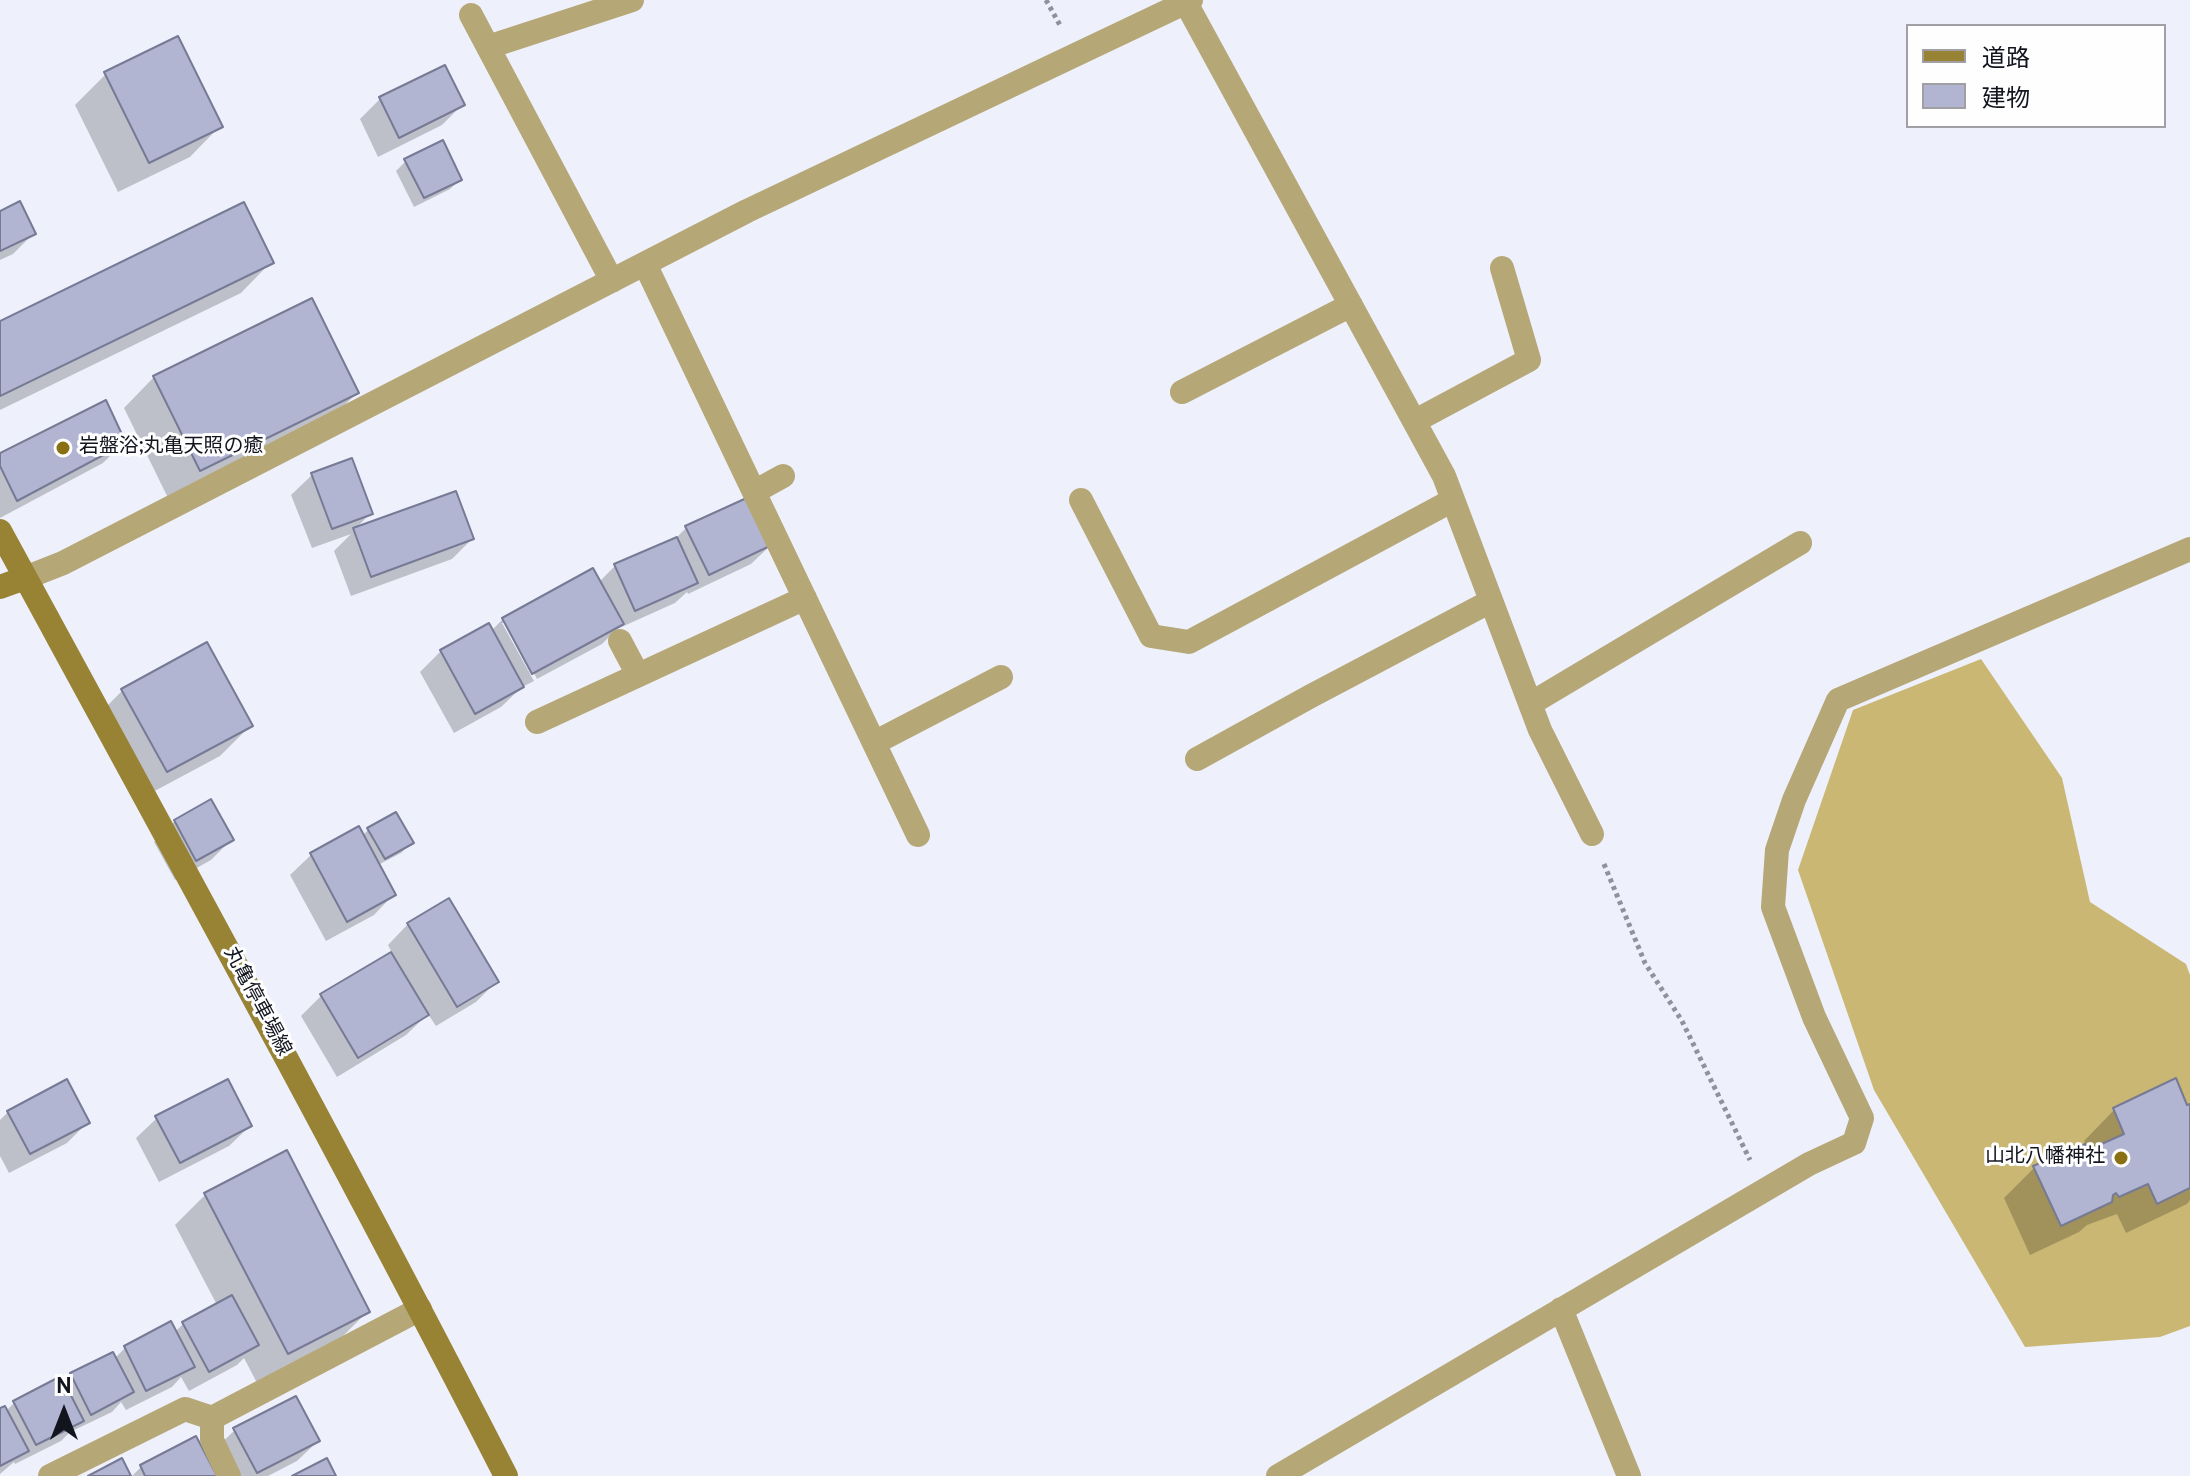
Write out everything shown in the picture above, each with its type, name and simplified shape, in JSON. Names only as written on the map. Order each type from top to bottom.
[{"type":"main road","name":"丸亀停車場線","points":[[0,531],[420,1309],[506,1476]]},
{"type":"main road","points":[[0,587],[25,578]]},
{"type":"street","points":[[488,47],[629,0]]},
{"type":"street","points":[[25,578],[63,563],[747,211],[1189,1],[1444,476],[1540,730],[1592,834]]},
{"type":"street","points":[[471,15],[612,281]]},
{"type":"street","points":[[645,264],[918,835]]},
{"type":"street","points":[[1415,421],[1529,360],[1502,268]]},
{"type":"street","points":[[1182,392],[1351,305]]},
{"type":"street","points":[[754,492],[783,476]]},
{"type":"street","points":[[1081,500],[1151,636],[1189,642],[1453,500]]},
{"type":"street","points":[[1530,704],[1800,543]]},
{"type":"street","points":[[1278,1476],[1809,1164],[1854,1143],[1862,1118],[1814,1017],[1773,907],[1777,850],[1794,800],[1838,700],[2190,549]]},
{"type":"street","points":[[537,722],[805,598]]},
{"type":"street","points":[[1197,759],[1491,601]]},
{"type":"street","points":[[620,641],[638,675]]},
{"type":"street","points":[[874,743],[1001,677]]},
{"type":"street","points":[[50,1476],[185,1409],[212,1418],[420,1309]]},
{"type":"street","points":[[1561,1309],[1629,1476]]},
{"type":"street","points":[[212,1418],[212,1440],[229,1476]]},
{"type":"path","points":[[1592,834],[1645,963],[1682,1021],[1765,1190]]},
{"type":"shaded area","points":[[1981,659],[2062,778],[2090,902],[2186,964],[2190,975],[2190,1326],[2160,1337],[2025,1347],[1874,1090],[1798,870],[1853,710]]},
{"type":"building","points":[[178,36],[223,127],[149,163],[104,72]]},
{"type":"building","points":[[445,65],[465,105],[399,138],[379,97]]},
{"type":"building","points":[[443,140],[462,180],[424,198],[404,159]]},
{"type":"building","points":[[20,201],[36,234],[0,251],[0,211]]},
{"type":"building","points":[[244,202],[274,263],[0,396],[0,321]]},
{"type":"building","points":[[312,298],[359,393],[200,471],[153,376]]},
{"type":"building","name":"岩盤浴;丸亀天照の癒","points":[[106,400],[126,443],[17,501],[0,466],[0,453]]},
{"type":"building","points":[[352,458],[373,514],[332,529],[311,473]]},
{"type":"building","points":[[456,491],[474,539],[371,577],[353,528]]},
{"type":"building","points":[[751,496],[774,544],[709,575],[685,526]]},
{"type":"building","points":[[677,537],[698,583],[635,611],[614,564]]},
{"type":"building","points":[[593,568],[624,624],[532,674],[502,618]]},
{"type":"building","points":[[489,623],[524,687],[475,714],[440,650]]},
{"type":"building","points":[[207,642],[253,726],[167,772],[121,689]]},
{"type":"building","points":[[211,799],[234,840],[196,861],[174,820]]},
{"type":"building","points":[[396,812],[414,843],[385,859],[367,828]]},
{"type":"building","points":[[359,826],[396,895],[347,922],[310,853]]},
{"type":"building","points":[[449,898],[499,982],[457,1007],[407,923]]},
{"type":"building","points":[[391,952],[429,1015],[358,1058],[320,994]]},
{"type":"building","name":"山北八幡神社","points":[[2176,1078],[2187,1105],[2190,1104],[2190,1188],[2157,1204],[2148,1184],[2119,1197],[2116,1193],[2112,1202],[2061,1226],[2033,1166],[2085,1144],[2088,1150],[2124,1134],[2113,1108]]},
{"type":"building","points":[[67,1079],[90,1123],[30,1154],[7,1111]]},
{"type":"building","points":[[228,1079],[252,1126],[180,1163],[155,1116]]},
{"type":"building","points":[[287,1150],[370,1312],[288,1354],[204,1193]]},
{"type":"building","points":[[232,1295],[259,1345],[209,1372],[182,1322]]},
{"type":"building","points":[[171,1321],[195,1367],[146,1391],[124,1346]]},
{"type":"building","points":[[113,1352],[134,1392],[91,1415],[70,1373]]},
{"type":"building","points":[[61,1376],[84,1421],[36,1445],[13,1401]]},
{"type":"building","points":[[296,1396],[320,1441],[257,1473],[233,1428]]},
{"type":"building","points":[[5,1406],[29,1451],[0,1466],[0,1408]]},
{"type":"building","points":[[196,1436],[217,1476],[145,1476],[140,1465]]},
{"type":"building","points":[[122,1458],[131,1476],[88,1476]]},
{"type":"building","points":[[327,1458],[336,1476],[292,1476]]},
{"type":"place","name":"岩盤浴;丸亀天照の癒","points":[[63,448]]},
{"type":"place","name":"山北八幡神社","points":[[2121,1158]]}]
